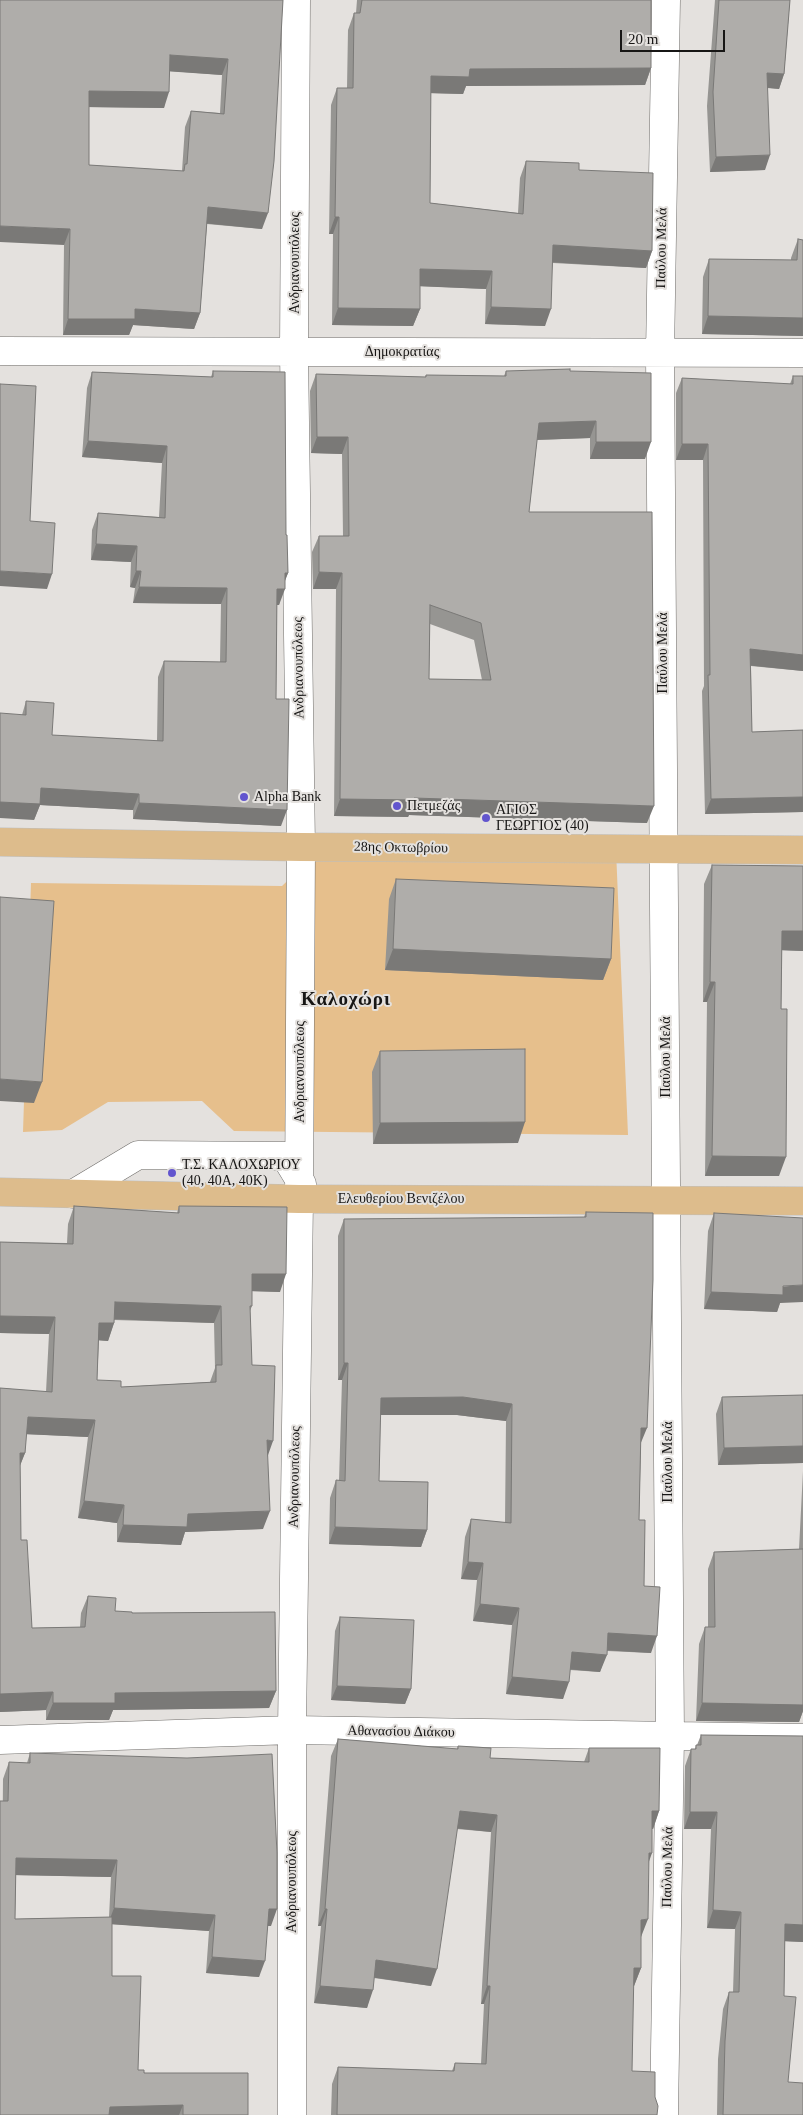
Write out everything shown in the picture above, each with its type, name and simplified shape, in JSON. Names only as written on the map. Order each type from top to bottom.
[{"type":"main road","name":"28ης Οκτωβρίου","points":[[0,842],[301,847],[803,850]]},
{"type":"main road","name":"Ελευθερίου Βενιζέλου","points":[[0,1192],[73,1194],[304,1193],[803,1201]]},
{"type":"street","name":"Ανδριανουπόλεως","points":[[292,2115],[292,1730],[304,1193],[294,352],[296,0]]},
{"type":"street","name":"Παύλου Μελά","points":[[664,2115],[670,1736],[660,354],[666,0]]},
{"type":"street","name":"Δημοκρατίας","points":[[0,351],[803,353]]},
{"type":"street","points":[[73,1194],[138,1155],[285,1156],[304,1193]]},
{"type":"street","name":"Αθανασίου Διάκου","points":[[0,1740],[292,1730],[803,1738]]},
{"type":"shaded area","points":[[616,850],[628,1135],[234,1131],[202,1101],[108,1102],[62,1130],[23,1132],[31,883],[282,886],[314,855]]},
{"type":"building","points":[[0,0],[283,0],[274,161],[268,213],[208,207],[200,313],[135,309],[135,319],[68,319],[70,229],[0,226]],"holes":[[[170,55],[228,59],[224,114],[191,111],[187,164],[185,164],[184,171],[89,165],[89,91],[169,92]]]},
{"type":"building","points":[[362,0],[651,0],[651,68],[470,69],[469,77],[431,76],[430,203],[523,214],[526,161],[579,163],[579,170],[653,173],[652,251],[553,245],[551,309],[491,307],[492,271],[420,269],[420,309],[338,308],[339,217],[335,217],[337,88],[353,88],[354,13],[360,13]]},
{"type":"building","points":[[719,0],[790,0],[784,74],[767,73],[770,155],[716,157],[713,92]]},
{"type":"building","points":[[798,239],[803,240],[803,318],[708,316],[709,259],[797,260]]},
{"type":"building","points":[[570,369],[570,371],[651,373],[651,442],[596,442],[596,421],[539,423],[529,512],[652,512],[654,806],[414,798],[414,800],[340,799],[342,573],[319,572],[319,536],[349,536],[348,437],[317,437],[316,374],[426,377],[426,375],[506,376],[506,371]],"holes":[[[430,605],[481,623],[491,680],[429,679]]]},
{"type":"building","points":[[213,371],[285,372],[288,573],[285,573],[285,589],[277,589],[276,699],[289,699],[287,810],[139,803],[139,794],[41,788],[40,804],[0,802],[0,713],[26,715],[26,701],[54,703],[52,735],[163,741],[164,661],[226,662],[227,588],[139,587],[141,571],[136,571],[137,546],[96,544],[98,513],[165,518],[167,446],[88,441],[92,372],[213,377]]},
{"type":"building","points":[[793,376],[803,376],[803,655],[750,649],[752,732],[803,730],[803,797],[711,799],[708,675],[710,675],[708,444],[682,444],[682,378],[793,384]]},
{"type":"building","points":[[0,384],[36,386],[30,521],[55,523],[52,574],[0,571]]},
{"type":"building","points":[[712,865],[803,866],[803,931],[782,931],[781,1009],[787,1009],[786,1157],[712,1156],[715,982],[710,982]]},
{"type":"building","points":[[396,879],[614,888],[611,959],[393,949]]},
{"type":"building","points":[[0,897],[54,901],[42,1082],[0,1079]]},
{"type":"building","points":[[525,1049],[525,1122],[380,1123],[380,1051]]},
{"type":"building","points":[[74,1206],[179,1213],[179,1206],[287,1207],[286,1274],[252,1274],[252,1306],[250,1306],[252,1365],[275,1366],[273,1441],[267,1440],[270,1511],[188,1514],[187,1527],[123,1525],[124,1505],[84,1501],[95,1420],[28,1417],[25,1453],[20,1453],[21,1540],[27,1540],[32,1628],[85,1627],[88,1596],[116,1598],[115,1611],[132,1613],[275,1612],[276,1691],[115,1693],[115,1703],[53,1703],[53,1692],[0,1694],[0,1388],[52,1392],[55,1317],[0,1316],[0,1242],[73,1244]],"holes":[[[115,1302],[221,1306],[222,1365],[216,1365],[216,1382],[121,1387],[121,1381],[97,1380],[99,1323],[114,1323]]]},
{"type":"building","points":[[586,1212],[653,1213],[653,1280],[647,1428],[641,1428],[639,1520],[645,1520],[644,1586],[660,1587],[657,1636],[608,1633],[607,1655],[572,1652],[569,1682],[512,1677],[519,1608],[480,1604],[483,1563],[468,1562],[471,1519],[511,1523],[512,1404],[463,1397],[381,1398],[379,1481],[428,1482],[427,1530],[335,1527],[336,1480],[345,1481],[348,1363],[344,1363],[344,1219],[586,1217]]},
{"type":"building","points":[[714,1213],[803,1218],[803,1285],[783,1286],[783,1295],[711,1292]]},
{"type":"building","points":[[803,1395],[803,1446],[724,1448],[722,1397]]},
{"type":"building","points":[[803,1549],[803,1705],[702,1703],[705,1627],[715,1627],[714,1552]]},
{"type":"building","points":[[340,1617],[414,1620],[411,1689],[337,1686]]},
{"type":"building","points":[[701,1735],[803,1736],[803,1925],[785,1924],[784,1996],[796,1997],[788,2082],[803,2083],[803,2115],[723,2115],[725,2041],[729,1992],[739,1992],[741,1912],[713,1910],[717,1812],[690,1812],[691,1749],[696,1749],[696,1745],[701,1745]]},
{"type":"building","points":[[338,1739],[458,1749],[458,1746],[491,1748],[490,1758],[589,1762],[589,1748],[660,1748],[659,1811],[652,1811],[652,1853],[649,1853],[648,1919],[641,1920],[641,1968],[634,1968],[632,2071],[655,2072],[657,2115],[337,2115],[338,2067],[454,2071],[455,2063],[486,2064],[490,1986],[487,1986],[497,1815],[460,1811],[437,1969],[376,1960],[373,1990],[320,1986]]},
{"type":"building","points":[[30,1753],[187,1758],[272,1754],[277,1853],[277,1909],[269,1909],[265,1961],[212,1957],[215,1915],[114,1908],[117,1860],[16,1858],[15,1919],[112,1917],[112,1976],[141,1976],[138,2070],[144,2070],[144,2073],[248,2073],[248,2115],[183,2115],[183,2105],[110,2107],[109,2115],[0,2115],[0,1801],[8,1801],[9,1762],[30,1763]]},
{"type":"place","name":"Alpha Bank","points":[[244,797]]},
{"type":"place","name":"Πετμεζάς","points":[[397,806]]},
{"type":"place","name":"ΑΓΙΟΣ ΓΕΩΡΓΙΟΣ (40)","points":[[486,818]]},
{"type":"place","name":"Τ.Σ. ΚΑΛΟΧΩΡΙΟΥ (40, 40Α, 40Κ)","points":[[172,1173]]},
{"type":"district","name":"Καλοχώρι","points":[[346,1000]]}]
